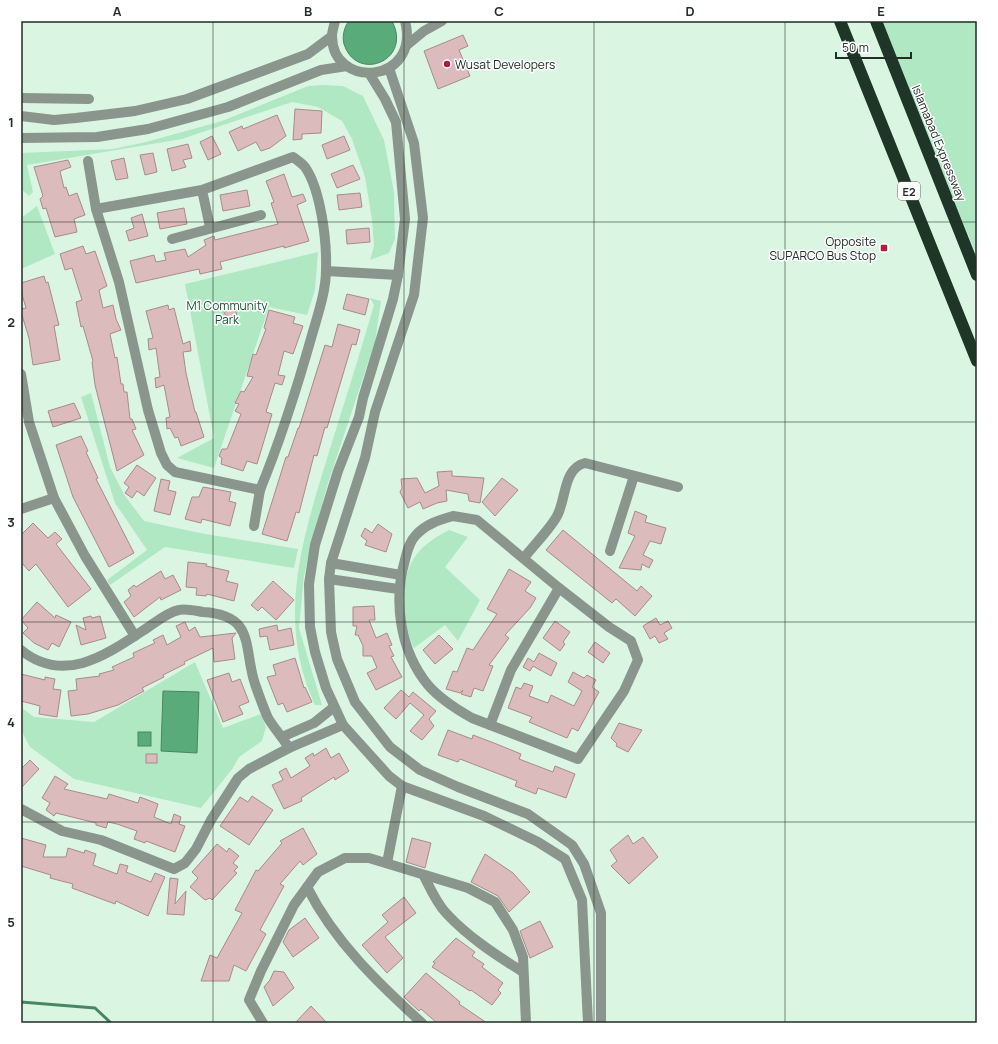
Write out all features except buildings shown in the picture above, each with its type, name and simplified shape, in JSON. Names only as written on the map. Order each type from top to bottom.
[{"type":"highway","name":"E2","points":[[840,21],[977,361]]},
{"type":"highway","name":"Islamabad Expressway","points":[[876,21],[977,275]]},
{"type":"street","points":[[335,21],[332,36],[334,47],[346,66],[361,73],[369,73],[389,68],[397,62],[407,45],[424,31],[442,21]]},
{"type":"street","points":[[405,21],[408,32],[407,45]]},
{"type":"street","points":[[21,116],[54,120],[76,118],[135,111],[187,99],[308,54],[332,36]]},
{"type":"street","points":[[21,138],[90,138],[148,129],[228,106],[328,67],[346,66]]},
{"type":"street","points":[[389,68],[414,143],[423,218],[414,296],[375,412],[365,458],[331,564],[329,579],[331,632],[337,658],[355,702],[390,747],[420,770],[458,787],[528,814],[572,845],[584,864],[601,913],[601,1023]]},
{"type":"street","points":[[369,73],[385,99],[396,122],[405,219],[398,275],[357,423],[338,471],[315,545],[309,584],[310,627],[315,652],[334,707],[343,725],[389,776],[402,786],[484,816],[538,842],[565,858],[582,900],[588,1023]]},
{"type":"street","points":[[21,98],[89,98]]},
{"type":"street","points":[[96,209],[202,190],[293,157],[304,167],[316,192],[321,212],[326,271],[323,294],[295,396],[281,438],[260,490],[254,526]]},
{"type":"street","points":[[88,162],[96,209],[119,282],[148,410],[161,453],[167,465],[175,472],[260,490]]},
{"type":"street","points":[[202,190],[210,227]]},
{"type":"street","points":[[172,239],[210,227],[261,215]]},
{"type":"street","points":[[326,271],[398,275]]},
{"type":"street","points":[[21,374],[25,423],[54,498],[85,556],[135,636]]},
{"type":"street","points":[[361,409],[375,412]]},
{"type":"street","points":[[524,558],[558,516],[571,471],[578,464],[585,463],[678,487]]},
{"type":"street","points":[[610,551],[634,476]]},
{"type":"street","points":[[21,509],[54,498]]},
{"type":"street","points":[[453,516],[477,520],[559,588],[609,627],[631,641],[638,660],[624,691],[578,759],[472,718],[457,709],[428,684],[410,655],[404,637],[398,589],[401,575],[408,548],[415,536],[426,526],[438,520],[453,516]]},
{"type":"street","points":[[331,564],[401,575]]},
{"type":"street","points":[[329,579],[398,589]]},
{"type":"street","points":[[490,725],[511,670],[559,588]]},
{"type":"street","points":[[21,650],[28,655],[53,665],[79,664],[101,658],[159,620],[179,610],[216,612],[238,623],[247,640],[254,682],[268,718],[290,748]]},
{"type":"street","points":[[282,737],[314,723],[334,707]]},
{"type":"street","points":[[21,809],[62,831],[101,840],[174,869],[185,863],[196,849],[210,820],[238,778],[249,769],[290,748],[343,725]]},
{"type":"street","points":[[387,863],[402,786]]},
{"type":"street","points":[[565,858],[572,845]]},
{"type":"street","points":[[263,1023],[249,1000],[261,971],[294,905],[318,872],[345,858],[369,858],[387,863],[424,876],[468,888],[495,902],[513,930],[523,957],[526,1022]]},
{"type":"street","points":[[424,876],[432,892],[446,912],[488,949],[524,972]]},
{"type":"street","points":[[307,887],[334,933],[380,985],[422,1023]]},
{"type":"green space","points":[[879,21],[977,21],[977,256]]},
{"type":"green space","points":[[308,86],[343,86],[363,96],[384,140],[394,192],[395,239],[389,253],[370,260],[374,246],[372,220],[365,177],[352,139],[342,121],[318,107],[292,102],[182,139],[27,165],[33,192],[29,196],[21,189],[21,153],[113,149],[146,142],[222,121]]},
{"type":"green space","points":[[37,206],[55,254],[21,269],[21,218]]},
{"type":"green space","name":"M1 Community Park","points":[[318,252],[315,290],[307,315],[269,307],[214,468],[177,458],[214,438],[185,284]]},
{"type":"green space","points":[[370,298],[381,301],[375,342],[328,483],[312,540],[304,576],[299,628],[322,705],[315,705],[303,673],[297,641],[295,610],[297,578],[310,515],[374,305]]},
{"type":"green space","points":[[91,393],[110,467],[125,496],[144,521],[200,533],[298,549],[294,568],[165,547],[110,585],[107,580],[147,550],[115,503],[81,397]]},
{"type":"green space","points":[[449,530],[468,537],[445,567],[480,600],[458,641],[445,625],[414,648],[410,638],[405,613],[404,600],[407,575],[411,564],[420,550],[432,540]]},
{"type":"green space","points":[[195,662],[223,728],[261,714],[266,727],[262,741],[239,757],[233,768],[201,808],[74,779],[30,747],[21,730],[21,707],[34,717],[94,722]]},
{"type":"shaded area","points":[[349,21],[392,21],[396,35],[395,47],[389,56],[380,62],[370,64],[360,62],[350,56],[344,44],[343,38],[347,23]]},
{"type":"shaded area","points":[[163,691],[199,692],[197,753],[161,751]]},
{"type":"shaded area","points":[[138,732],[151,732],[151,746],[138,746]]},
{"type":"waterway","points":[[21,1002],[95,1008],[111,1023]]},
{"type":"place","name":"Wusat Developers","points":[[447,64]]},
{"type":"place","name":"Opposite SUPARCO Bus Stop","points":[[884,248]]}]
